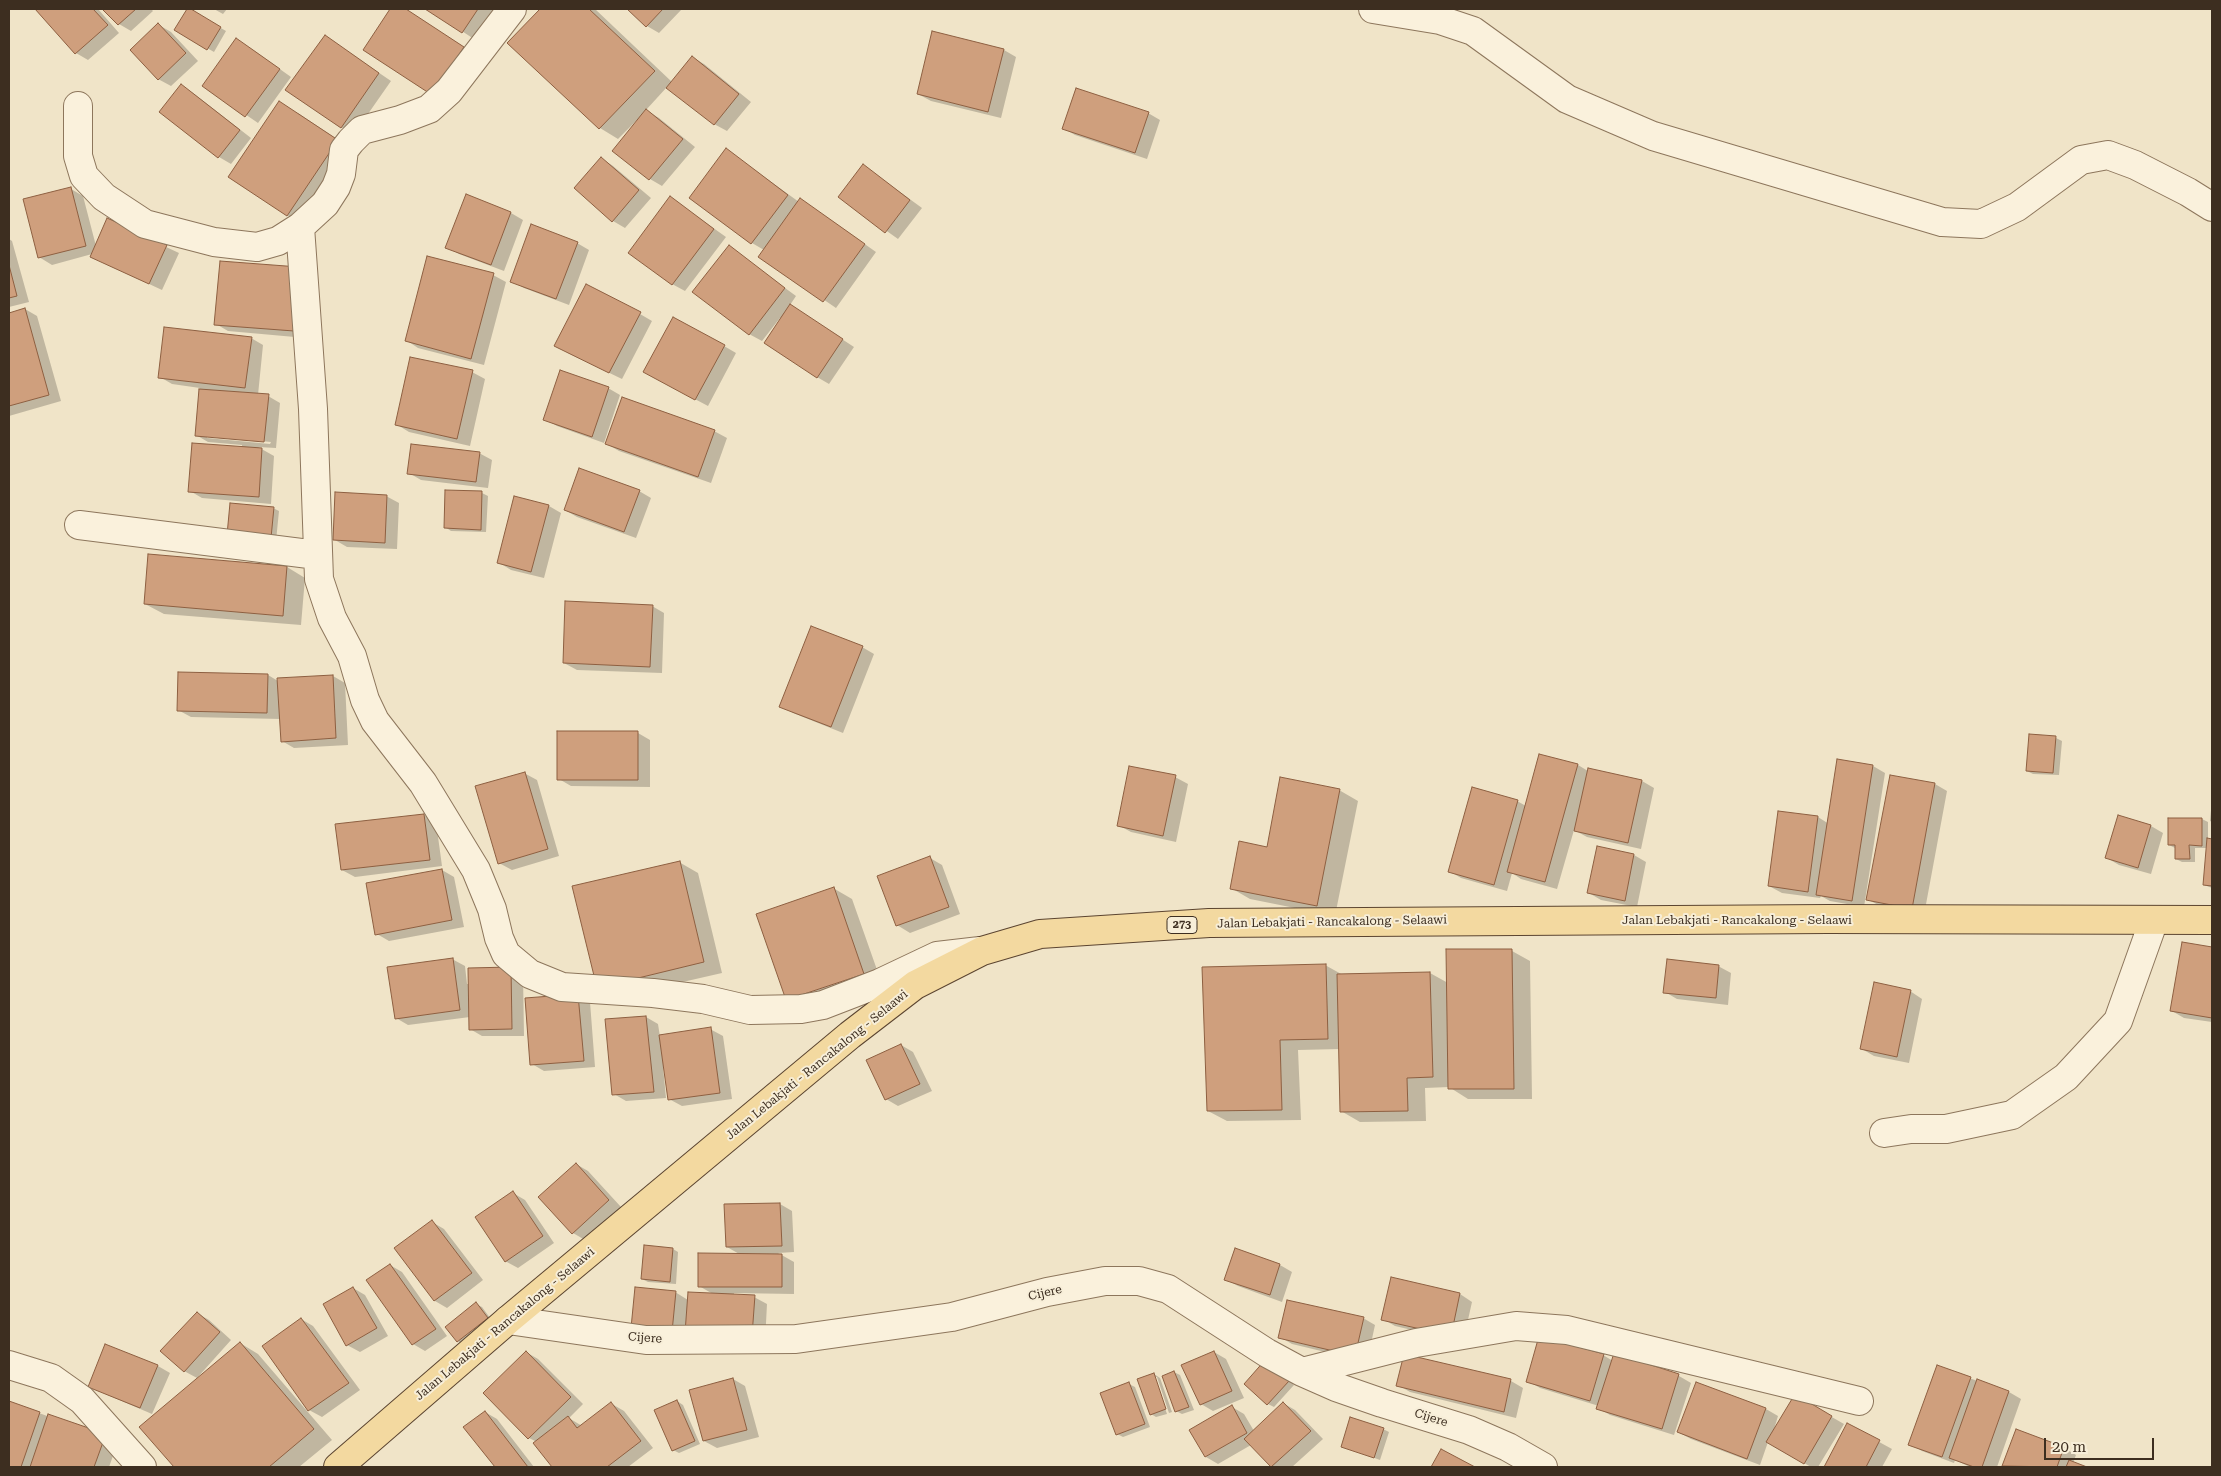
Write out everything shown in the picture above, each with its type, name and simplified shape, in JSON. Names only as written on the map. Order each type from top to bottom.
[{"type":"main road","name":"Jalan Lebakjati - Rancakalong - Selaawi","points":[[338,1467],[508,1320],[850,1035],[915,985],[982,950],[1040,934],[1209,923],[1769,919],[2212,920]]},
{"type":"street","points":[[78,106],[78,156],[84,176],[104,197],[145,224],[214,242],[257,247],[278,241],[300,227],[325,204],[336,187],[341,174],[344,150],[362,130],[400,120],[429,109],[449,91],[512,9]]},
{"type":"street","points":[[1373,9],[1440,20],[1473,31],[1567,99],[1652,136],[1942,222],[1981,224],[2017,207],[2081,160],[2108,155],[2135,165],[2188,192],[2212,207]]},
{"type":"street","points":[[300,227],[313,409],[319,579],[332,618],[352,656],[365,700],[375,721],[423,783],[476,870],[492,909],[499,938],[506,954],[530,974],[562,987],[654,993],[702,999],[750,1010],[801,1009],[823,1005],[880,983],[937,956],[982,950]]},
{"type":"street","points":[[79,525],[317,555]]},
{"type":"street","points":[[1884,1133],[1910,1129],[1946,1129],[2012,1115],[2066,1077],[2118,1021],[2154,920]]},
{"type":"street","name":"Cijere","points":[[508,1320],[646,1340],[796,1339],[952,1317],[1047,1292],[1104,1281],[1138,1281],[1168,1289],[1267,1353],[1302,1372],[1354,1393],[1469,1430],[1543,1467]]},
{"type":"street","points":[[1302,1372],[1416,1343],[1516,1326],[1567,1330],[1858,1401]]},
{"type":"street","points":[[9,1365],[51,1378],[82,1400],[142,1467]]},
{"type":"building","points":[[35,9],[93,9],[108,25],[75,54]]},
{"type":"building","points":[[102,9],[136,9],[118,25]]},
{"type":"building","points":[[187,9],[191,9],[221,27],[207,50],[174,30]]},
{"type":"building","points":[[390,9],[406,9],[464,47],[432,95],[363,50]]},
{"type":"building","points":[[425,9],[478,9],[462,33]]},
{"type":"building","points":[[540,9],[589,9],[655,71],[599,129],[507,43]]},
{"type":"building","points":[[627,9],[663,9],[646,27]]},
{"type":"building","points":[[158,23],[186,53],[158,80],[130,50]]},
{"type":"building","points":[[932,31],[1004,49],[988,112],[917,94]]},
{"type":"building","points":[[325,35],[379,73],[341,128],[285,90]]},
{"type":"building","points":[[236,38],[280,69],[245,117],[202,86]]},
{"type":"building","points":[[692,56],[739,94],[714,125],[666,88]]},
{"type":"building","points":[[181,84],[240,130],[218,158],[159,112]]},
{"type":"building","points":[[1076,88],[1149,112],[1135,153],[1062,129]]},
{"type":"building","points":[[279,101],[338,140],[287,216],[228,177]]},
{"type":"building","points":[[646,109],[683,139],[649,180],[612,151]]},
{"type":"building","points":[[726,148],[788,195],[751,244],[689,198]]},
{"type":"building","points":[[601,157],[639,190],[612,222],[574,188]]},
{"type":"building","points":[[863,164],[910,200],[885,233],[838,197]]},
{"type":"building","points":[[71,187],[86,246],[38,258],[23,199]]},
{"type":"building","points":[[466,194],[511,212],[491,265],[445,248]]},
{"type":"building","points":[[670,196],[714,229],[672,285],[628,253]]},
{"type":"building","points":[[800,198],[865,244],[823,302],[758,257]]},
{"type":"building","points":[[107,218],[167,245],[149,284],[90,257]]},
{"type":"building","points":[[531,224],[578,242],[556,299],[510,282]]},
{"type":"building","points":[[729,245],[785,288],[749,335],[692,292]]},
{"type":"building","points":[[427,256],[494,273],[471,359],[405,341]]},
{"type":"building","points":[[220,261],[299,267],[294,331],[214,325]]},
{"type":"building","points":[[9,265],[17,296],[9,298]]},
{"type":"building","points":[[586,284],[641,312],[609,373],[554,346]]},
{"type":"building","points":[[790,304],[843,339],[817,378],[764,343]]},
{"type":"building","points":[[25,308],[49,395],[9,406],[9,313]]},
{"type":"building","points":[[673,317],[725,345],[695,400],[643,372]]},
{"type":"building","points":[[164,327],[252,337],[245,388],[158,378]]},
{"type":"building","points":[[410,357],[473,370],[457,439],[395,425]]},
{"type":"building","points":[[560,370],[609,387],[592,437],[543,420]]},
{"type":"building","points":[[199,389],[269,394],[264,442],[195,436]]},
{"type":"building","points":[[622,397],[715,430],[698,477],[605,444]]},
{"type":"building","points":[[192,443],[262,448],[259,497],[188,492]]},
{"type":"building","points":[[411,444],[480,452],[476,482],[407,474]]},
{"type":"building","points":[[579,468],[640,490],[624,532],[564,510]]},
{"type":"building","points":[[445,490],[482,491],[481,530],[444,528]]},
{"type":"building","points":[[335,492],[387,495],[385,543],[333,540]]},
{"type":"building","points":[[514,496],[549,505],[531,572],[497,563]]},
{"type":"building","points":[[230,503],[274,507],[271,538],[227,535]]},
{"type":"building","points":[[148,554],[287,566],[283,616],[144,604]]},
{"type":"building","points":[[565,601],[653,605],[650,667],[563,663]]},
{"type":"building","points":[[811,626],[863,646],[831,727],[779,707]]},
{"type":"building","points":[[178,672],[268,674],[267,713],[177,711]]},
{"type":"building","points":[[333,675],[336,738],[281,742],[277,678]]},
{"type":"building","points":[[557,731],[638,731],[638,780],[557,780]]},
{"type":"building","points":[[2029,734],[2056,736],[2053,773],[2026,771]]},
{"type":"building","points":[[1539,754],[1578,764],[1545,882],[1507,872]]},
{"type":"building","points":[[1837,759],[1873,765],[1852,901],[1816,895]]},
{"type":"building","points":[[1129,766],[1176,775],[1163,836],[1117,826]]},
{"type":"building","points":[[1588,768],[1642,780],[1628,843],[1574,831]]},
{"type":"building","points":[[525,772],[548,849],[498,864],[475,786]]},
{"type":"building","points":[[1890,775],[1935,783],[1912,909],[1866,900]]},
{"type":"building","points":[[1280,777],[1340,789],[1317,906],[1230,889],[1239,841],[1267,847]]},
{"type":"building","points":[[1472,787],[1518,800],[1494,885],[1448,872]]},
{"type":"building","points":[[1778,811],[1818,816],[1808,892],[1768,886]]},
{"type":"building","points":[[424,814],[430,860],[341,870],[335,824]]},
{"type":"building","points":[[2118,815],[2151,825],[2138,868],[2105,858]]},
{"type":"building","points":[[2168,818],[2202,818],[2202,846],[2189,845],[2190,859],[2175,859],[2175,845],[2168,845]]},
{"type":"building","points":[[2207,838],[2212,839],[2212,886],[2203,885]]},
{"type":"building","points":[[1597,846],[1634,854],[1625,901],[1587,893]]},
{"type":"building","points":[[930,856],[949,907],[896,926],[877,876]]},
{"type":"building","points":[[680,861],[704,962],[597,988],[572,886]]},
{"type":"building","points":[[442,869],[452,920],[375,935],[366,883]]},
{"type":"building","points":[[834,887],[864,974],[786,1000],[756,914]]},
{"type":"building","points":[[2182,942],[2212,947],[2212,1018],[2170,1011]]},
{"type":"building","points":[[1446,949],[1512,949],[1514,1089],[1448,1089]]},
{"type":"building","points":[[453,958],[460,1010],[395,1019],[387,967]]},
{"type":"building","points":[[1667,959],[1719,965],[1716,998],[1663,993]]},
{"type":"building","points":[[1326,964],[1328,1039],[1280,1040],[1282,1110],[1207,1111],[1202,967]]},
{"type":"building","points":[[511,967],[512,1029],[469,1030],[468,968]]},
{"type":"building","points":[[1430,972],[1433,1077],[1407,1078],[1408,1111],[1340,1112],[1337,974]]},
{"type":"building","points":[[1874,982],[1911,990],[1897,1057],[1860,1049]]},
{"type":"building","points":[[578,994],[584,1061],[530,1065],[525,998]]},
{"type":"building","points":[[646,1016],[654,1092],[612,1095],[605,1019]]},
{"type":"building","points":[[711,1027],[720,1093],[668,1100],[659,1035]]},
{"type":"building","points":[[901,1044],[920,1084],[885,1100],[866,1060]]},
{"type":"building","points":[[576,1163],[609,1200],[572,1234],[538,1197]]},
{"type":"building","points":[[513,1191],[543,1236],[505,1262],[475,1217]]},
{"type":"building","points":[[780,1203],[782,1246],[726,1247],[724,1204]]},
{"type":"building","points":[[432,1220],[472,1273],[434,1301],[394,1248]]},
{"type":"building","points":[[644,1245],[673,1248],[670,1282],[641,1279]]},
{"type":"building","points":[[1235,1248],[1280,1264],[1270,1295],[1224,1280]]},
{"type":"building","points":[[698,1253],[782,1254],[782,1287],[698,1287]]},
{"type":"building","points":[[390,1264],[436,1329],[412,1345],[366,1280]]},
{"type":"building","points":[[1391,1277],[1460,1293],[1451,1336],[1381,1320]]},
{"type":"building","points":[[353,1287],[377,1328],[346,1346],[323,1304]]},
{"type":"building","points":[[635,1287],[676,1291],[672,1332],[631,1328]]},
{"type":"building","points":[[688,1292],[755,1295],[752,1336],[685,1333]]},
{"type":"building","points":[[1287,1300],[1364,1317],[1355,1356],[1278,1338]]},
{"type":"building","points":[[476,1302],[488,1318],[457,1342],[445,1327]]},
{"type":"building","points":[[197,1312],[220,1332],[184,1372],[160,1351]]},
{"type":"building","points":[[301,1318],[349,1383],[308,1411],[262,1346]]},
{"type":"building","points":[[1539,1336],[1604,1354],[1590,1401],[1526,1382]]},
{"type":"building","points":[[240,1342],[314,1429],[269,1467],[174,1467],[139,1427]]},
{"type":"building","points":[[105,1344],[158,1365],[140,1408],[88,1387]]},
{"type":"building","points":[[526,1351],[571,1397],[528,1439],[483,1393]]},
{"type":"building","points":[[1214,1351],[1232,1391],[1200,1405],[1181,1365]]},
{"type":"building","points":[[1614,1353],[1679,1374],[1662,1429],[1596,1409]]},
{"type":"building","points":[[1404,1354],[1511,1379],[1504,1412],[1396,1386]]},
{"type":"building","points":[[1266,1359],[1289,1381],[1267,1405],[1244,1384]]},
{"type":"building","points":[[1937,1365],[1971,1377],[1942,1457],[1908,1445]]},
{"type":"building","points":[[1174,1371],[1189,1407],[1175,1412],[1162,1376]]},
{"type":"building","points":[[1154,1373],[1166,1409],[1150,1415],[1137,1379]]},
{"type":"building","points":[[733,1378],[747,1430],[703,1441],[689,1390]]},
{"type":"building","points":[[1977,1379],[2009,1391],[1982,1467],[1974,1467],[1949,1458]]},
{"type":"building","points":[[1129,1382],[1145,1424],[1116,1435],[1100,1393]]},
{"type":"building","points":[[1696,1382],[1766,1408],[1747,1459],[1677,1432]]},
{"type":"building","points":[[1795,1394],[1832,1416],[1804,1464],[1766,1442]]},
{"type":"building","points":[[677,1400],[695,1441],[672,1451],[654,1410]]},
{"type":"building","points":[[9,1401],[40,1412],[21,1467],[9,1467]]},
{"type":"building","points":[[611,1402],[641,1441],[607,1467],[552,1467],[533,1443],[568,1416],[577,1428]]},
{"type":"building","points":[[1283,1402],[1311,1431],[1271,1467],[1244,1439]]},
{"type":"building","points":[[1232,1405],[1247,1433],[1205,1457],[1189,1430]]},
{"type":"building","points":[[485,1411],[528,1467],[495,1467],[463,1427]]},
{"type":"building","points":[[48,1414],[106,1434],[94,1467],[30,1467]]},
{"type":"building","points":[[1350,1417],[1384,1428],[1374,1458],[1341,1447]]},
{"type":"building","points":[[1847,1423],[1880,1440],[1866,1467],[1824,1467]]},
{"type":"building","points":[[2016,1429],[2064,1447],[2057,1467],[2002,1466]]},
{"type":"building","points":[[1441,1449],[1475,1467],[1431,1467]]},
{"type":"building","points":[[2069,1460],[2087,1467],[2066,1467]]}]
